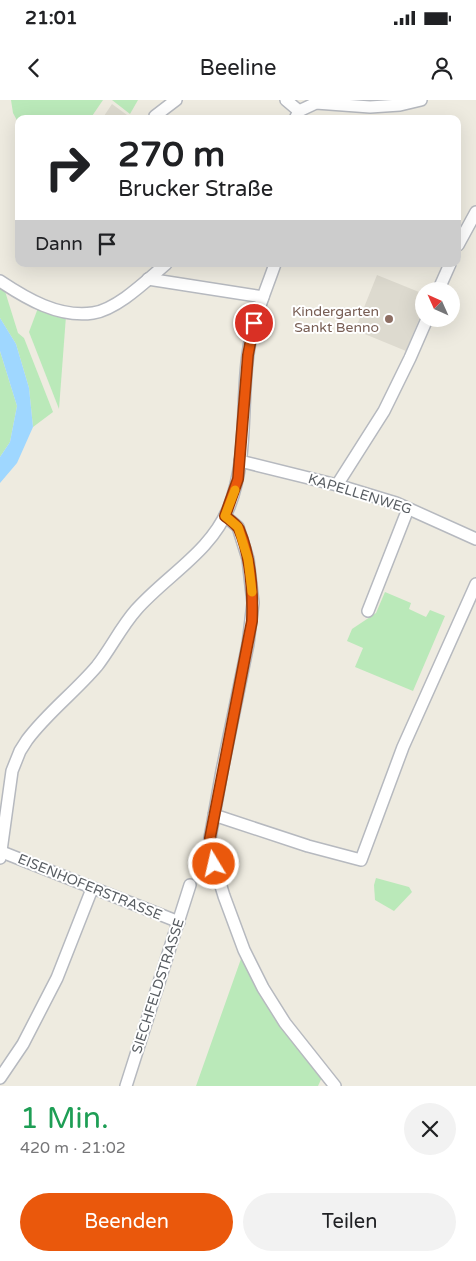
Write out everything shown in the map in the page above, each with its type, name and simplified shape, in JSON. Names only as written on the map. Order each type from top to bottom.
[{"type":"street","points":[[156,115],[176,100]]},
{"type":"street","points":[[286,100],[297,115],[316,103],[342,106],[370,113],[421,100]]},
{"type":"street","points":[[461,240],[476,212]]},
{"type":"street","points":[[0,281],[33,302],[57,310],[75,313],[94,312],[112,305],[162,267]]},
{"type":"street","points":[[1,855],[12,771],[20,751],[27,740],[98,665],[136,610],[199,552],[225,516],[238,479],[248,355],[254,323],[274,267]]},
{"type":"street","points":[[442,282],[449,267]]},
{"type":"street","points":[[148,278],[263,297]]},
{"type":"street","points":[[337,485],[384,411],[423,328]]},
{"type":"street","name":"KAPELLENWEG","points":[[240,461],[337,485],[396,503],[476,539]]},
{"type":"street","points":[[368,611],[408,509]]},
{"type":"street","points":[[225,516],[238,527],[248,559],[253,603],[248,644],[210,838],[213,860],[244,950],[263,988],[285,1023],[335,1086]]},
{"type":"street","points":[[214,815],[308,846],[360,860],[402,747],[476,584]]},
{"type":"street","name":"EISENHOFERSTRASSE","points":[[1,855],[179,922]]},
{"type":"street","name":"SIECHFELDSTRASSE","points":[[126,1086],[190,885]]},
{"type":"street","points":[[0,1078],[23,1044],[57,978],[92,889]]},
{"type":"shaded area","points":[[112,104],[127,115],[105,115]]},
{"type":"shaded area","name":"Kindergarten Sankt Benno","points":[[377,275],[415,290],[415,328],[406,351],[355,330]]},
{"type":"green space","points":[[11,100],[103,100],[93,115],[15,115],[15,117]]},
{"type":"green space","points":[[112,100],[138,100],[130,114]]},
{"type":"green space","points":[[0,285],[4,288],[18,333],[24,338],[53,412],[33,427],[29,388],[16,344],[0,318]]},
{"type":"green space","points":[[38,308],[66,316],[59,409],[29,332]]},
{"type":"green space","points":[[0,351],[17,406],[10,442],[0,457]]},
{"type":"green space","points":[[385,592],[411,603],[409,609],[426,617],[430,610],[445,616],[413,691],[355,667],[363,648],[347,641],[352,629],[376,613]]},
{"type":"green space","points":[[376,878],[409,887],[412,892],[394,911],[375,900],[374,885]]},
{"type":"green space","points":[[242,956],[259,992],[282,1025],[323,1075],[318,1086],[196,1086]]},
{"type":"water","points":[[0,318],[16,344],[29,388],[33,427],[17,463],[0,483],[0,457],[10,442],[17,406],[0,351]]},
{"type":"slow traffic","points":[[235,490],[225,516],[238,527],[248,559],[252,592]]},
{"type":"place","name":"Kindergarten Sankt Benno","points":[[389,319]]},
{"type":"route","points":[[214,864],[210,838],[252,621],[253,603],[248,559],[238,527],[225,516],[238,479],[248,355],[254,323]]}]
